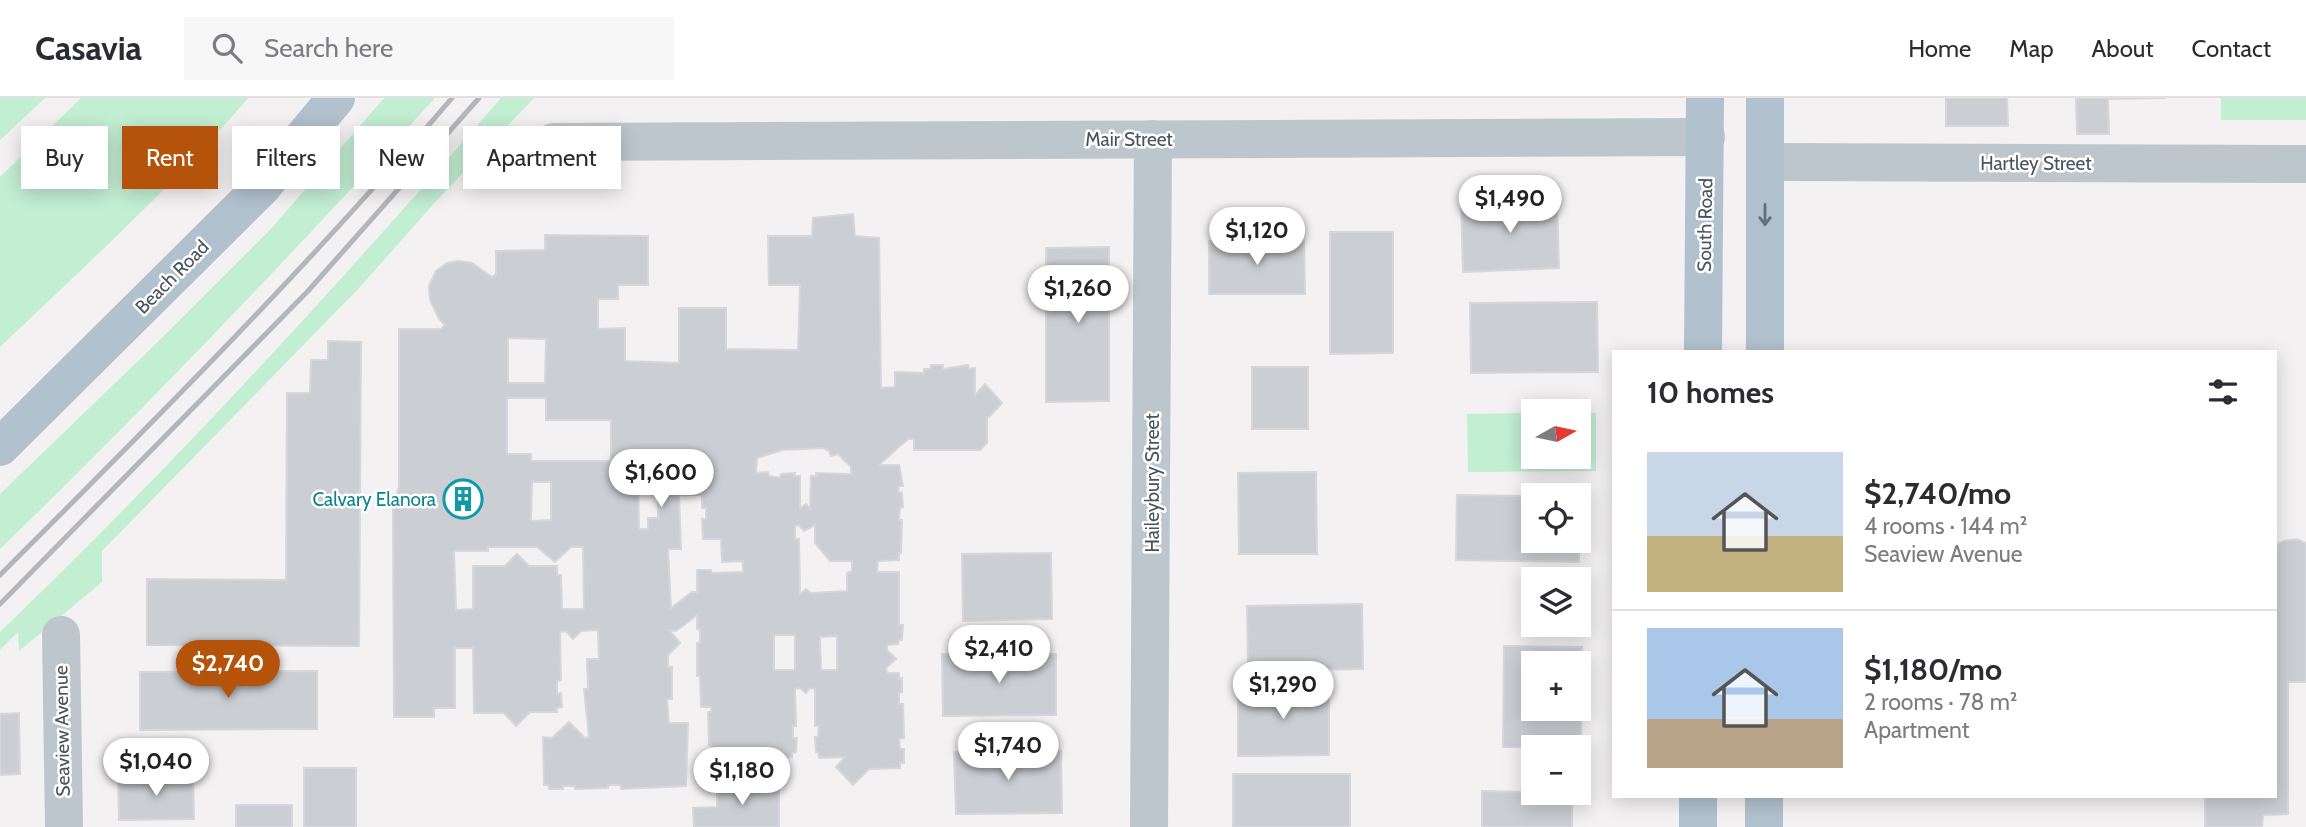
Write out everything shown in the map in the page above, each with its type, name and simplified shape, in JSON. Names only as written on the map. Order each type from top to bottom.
[{"type":"main road","name":"Beach Road","points":[[0,447],[261,188],[336,98]]},
{"type":"main road","name":"South Road","points":[[1703,350],[1705,98]]},
{"type":"main road","points":[[1765,98],[1765,350]]},
{"type":"main road","points":[[1698,798],[1698,827]]},
{"type":"main road","points":[[1764,798],[1764,827]]},
{"type":"street","name":"Mair Street","points":[[621,142],[1706,137]]},
{"type":"street","name":"Haileybury Street","points":[[1149,827],[1153,139]]},
{"type":"street","name":"Hartley Street","points":[[1765,162],[2306,164]]},
{"type":"street","name":"Seaview Avenue","points":[[61,635],[64,827]]},
{"type":"green space","points":[[0,98],[45,98],[0,140]]},
{"type":"green space","points":[[81,98],[248,98],[218,132],[218,126],[122,126],[122,189],[165,189],[0,347],[0,177],[21,157],[21,189],[108,189],[108,126],[52,126]]},
{"type":"green space","points":[[384,98],[435,98],[409,126],[360,126]]},
{"type":"green space","points":[[501,98],[534,98],[507,126],[476,126]]},
{"type":"green space","points":[[2221,98],[2306,98],[2306,120],[2221,120]]},
{"type":"green space","points":[[354,133],[354,186],[221,327],[0,549],[0,494],[166,334],[271,229],[306,189],[340,189],[340,149]]},
{"type":"green space","points":[[463,141],[463,173],[449,187],[449,157]]},
{"type":"green space","points":[[421,189],[448,189],[359,288],[102,551],[102,582],[19,651],[18,632],[0,650],[0,632],[194,437]]},
{"type":"green space","points":[[1521,413],[1521,469],[1591,469],[1591,413],[1596,413],[1596,471],[1468,472],[1467,414]]},
{"type":"building","points":[[1946,98],[2007,98],[2008,126],[1946,126]]},
{"type":"building","points":[[2076,98],[2166,98],[2108,99],[2109,134],[2077,134]]},
{"type":"building","points":[[1557,198],[1559,268],[1463,272],[1461,201]]},
{"type":"building","name":"Calvary Elanora","points":[[853,214],[855,236],[879,238],[881,388],[895,387],[895,372],[924,373],[924,369],[931,369],[931,365],[943,365],[943,369],[968,365],[969,369],[975,368],[975,395],[985,384],[1002,403],[987,419],[987,443],[980,450],[914,450],[914,439],[908,439],[879,465],[899,465],[903,486],[899,486],[898,492],[902,493],[903,507],[900,508],[899,520],[902,520],[899,560],[878,561],[877,572],[899,572],[899,625],[903,625],[902,640],[899,640],[898,644],[887,645],[887,650],[896,659],[886,668],[887,673],[899,673],[899,679],[902,678],[899,704],[903,704],[904,738],[899,739],[900,749],[904,749],[904,763],[900,763],[900,768],[869,769],[853,785],[836,767],[845,757],[819,758],[815,737],[818,737],[819,726],[815,726],[815,689],[810,688],[806,693],[800,688],[795,689],[796,726],[793,726],[793,738],[797,738],[796,752],[792,753],[792,757],[768,757],[769,778],[712,776],[708,712],[711,712],[711,707],[701,707],[700,676],[697,676],[697,643],[700,643],[700,630],[697,629],[697,615],[676,631],[669,630],[680,643],[668,655],[668,667],[672,667],[672,699],[667,699],[669,723],[688,723],[686,786],[621,789],[621,785],[608,785],[608,788],[575,789],[575,786],[563,786],[563,789],[549,789],[549,785],[544,785],[543,737],[552,738],[569,722],[585,738],[589,737],[584,689],[588,689],[587,659],[599,659],[598,630],[581,631],[573,639],[566,631],[560,632],[561,680],[557,681],[557,694],[561,693],[562,707],[557,708],[557,712],[530,712],[516,726],[504,713],[474,713],[473,648],[455,648],[455,708],[434,708],[434,717],[394,717],[393,504],[399,487],[399,329],[441,329],[445,325],[430,300],[429,286],[436,271],[447,263],[459,261],[472,263],[492,277],[496,274],[496,251],[545,250],[545,235],[648,236],[648,285],[618,285],[618,299],[598,299],[598,329],[625,328],[625,361],[679,363],[679,308],[726,308],[726,349],[798,350],[800,285],[769,285],[768,236],[812,236],[813,218]],"holes":[[[508,338],[546,339],[545,383],[508,383]],[[507,398],[546,398],[546,420],[611,420],[611,461],[531,461],[531,454],[507,454]],[[823,448],[829,451],[831,456],[838,454],[851,467],[851,474],[816,473],[817,476],[811,476],[810,509],[806,504],[800,508],[800,476],[794,476],[795,473],[781,474],[780,478],[769,476],[768,472],[756,473],[757,458],[782,450]],[[638,481],[662,481],[662,489],[658,489],[658,518],[648,518],[648,529],[639,529]],[[532,482],[551,482],[551,520],[531,521]],[[679,495],[702,495],[702,508],[706,508],[706,519],[702,519],[703,539],[721,539],[722,562],[743,561],[743,572],[712,573],[711,570],[697,570],[697,592],[692,592],[671,608],[668,549],[681,549]],[[799,525],[804,531],[815,525],[815,543],[830,561],[852,561],[852,571],[847,573],[847,591],[811,593],[806,589],[800,594],[799,539],[795,539],[795,526]],[[488,547],[537,547],[555,562],[571,547],[583,547],[584,609],[562,609],[561,575],[557,575],[557,566],[529,566],[517,554],[505,566],[473,566],[473,609],[456,610],[454,551],[488,551]],[[774,635],[795,635],[795,670],[774,670]],[[837,636],[837,670],[821,670],[820,637]]]},
{"type":"building","points":[[1330,232],[1393,232],[1393,353],[1330,354]]},
{"type":"building","points":[[1304,240],[1305,294],[1209,294],[1209,241]]},
{"type":"building","points":[[1109,247],[1109,401],[1046,402],[1046,248]]},
{"type":"building","points":[[1597,302],[1598,372],[1471,373],[1470,303]]},
{"type":"building","points":[[328,341],[361,342],[359,646],[147,645],[147,579],[286,580],[287,393],[310,393],[311,360],[328,360]]},
{"type":"building","points":[[1252,367],[1308,367],[1308,429],[1252,429]]},
{"type":"building","points":[[1316,472],[1317,554],[1239,554],[1238,473]]},
{"type":"building","points":[[1457,495],[1521,496],[1521,553],[1579,553],[1579,562],[1456,560]]},
{"type":"building","points":[[2297,539],[2306,543],[2306,682],[2288,682],[2288,814],[2263,815],[2262,827],[2205,827],[2205,798],[2277,798],[2277,544]]},
{"type":"building","points":[[1051,553],[1052,619],[963,621],[962,554]]},
{"type":"building","points":[[1362,604],[1363,669],[1248,671],[1247,606]]},
{"type":"building","points":[[1504,646],[1582,647],[1582,651],[1521,651],[1521,721],[1581,721],[1581,735],[1521,735],[1521,747],[1503,747]]},
{"type":"building","points":[[942,654],[1056,654],[1056,715],[943,716]]},
{"type":"building","points":[[317,671],[317,729],[140,730],[140,672]]},
{"type":"building","points":[[1238,686],[1329,686],[1329,755],[1238,756]]},
{"type":"building","points":[[19,713],[20,774],[0,775],[0,714]]},
{"type":"building","points":[[1061,751],[1062,813],[956,814],[954,752]]},
{"type":"building","points":[[304,768],[356,768],[356,827],[304,827]]},
{"type":"building","points":[[1233,774],[1350,774],[1350,827],[1233,827]]},
{"type":"building","points":[[193,775],[194,819],[119,820],[118,776]]},
{"type":"building","points":[[717,783],[779,783],[779,827],[694,827],[693,808],[717,807]]},
{"type":"building","points":[[1482,791],[1521,792],[1521,805],[1572,805],[1572,827],[1482,827]]},
{"type":"building","points":[[236,805],[292,805],[292,827],[236,827]]},
{"type":"railway","points":[[0,575],[174,400],[287,281],[452,98]]},
{"type":"railway","points":[[0,604],[308,291],[479,98]]},
{"type":"place","name":"Calvary Elanora","points":[[463,499]]}]
